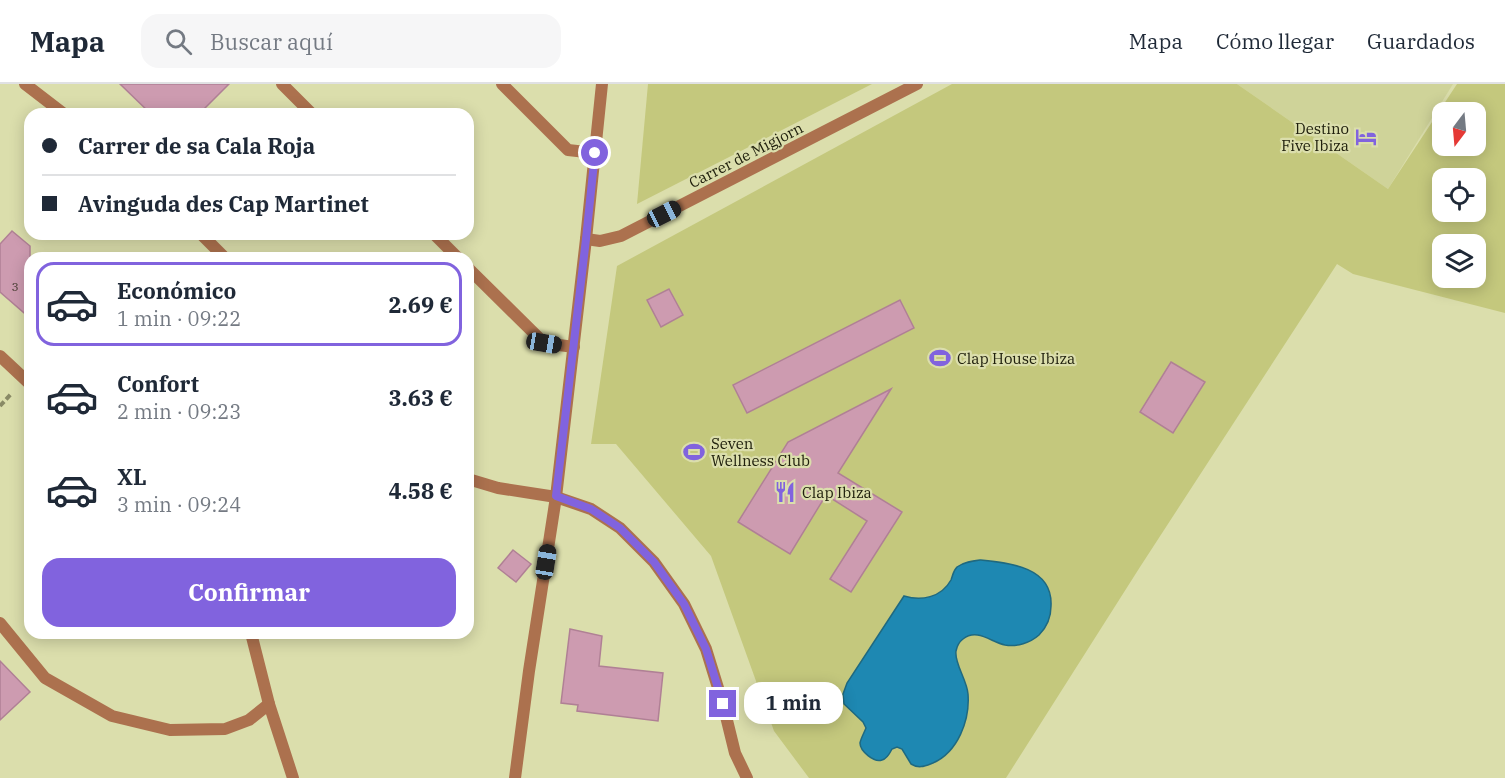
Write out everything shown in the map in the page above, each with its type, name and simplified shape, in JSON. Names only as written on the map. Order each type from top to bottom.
[{"type":"street","points":[[26,84],[56,108]]},
{"type":"street","points":[[282,84],[306,108]]},
{"type":"street","points":[[502,84],[568,150],[595,153]]},
{"type":"street","points":[[515,778],[556,496],[602,84]]},
{"type":"street","name":"Carrer de Migjorn","points":[[586,239],[600,241],[621,236],[917,84]]},
{"type":"street","points":[[207,240],[219,252]]},
{"type":"street","points":[[440,240],[452,252]]},
{"type":"street","points":[[474,274],[544,343],[574,348]]},
{"type":"street","points":[[0,356],[24,378]]},
{"type":"street","points":[[474,481],[498,489],[556,496],[591,509],[620,528],[654,562],[684,604],[706,649],[735,753],[747,778]]},
{"type":"street","points":[[0,623],[45,678],[112,716],[170,730],[225,729],[249,720],[269,704]]},
{"type":"street","points":[[253,639],[269,704],[293,778]]},
{"type":"shaded area","points":[[648,84],[872,84],[637,204]]},
{"type":"shaded area","name":"Clap House Ibiza","points":[[952,84],[1237,84],[1388,189],[1432,122],[1432,156],[1486,156],[1486,102],[1445,102],[1457,84],[1505,84],[1505,313],[1353,274],[1337,264],[1006,778],[809,778],[774,731],[711,556],[616,444],[591,444],[617,266]]},
{"type":"shaded area","name":"Destino Five Ibiza","points":[[1237,84],[1453,84],[1442,102],[1432,102],[1432,118],[1388,189]]},
{"type":"water","points":[[980,560],[1028,569],[1037,575],[1045,583],[1050,593],[1051,610],[1046,625],[1035,638],[1019,645],[1005,645],[979,635],[968,636],[960,641],[956,656],[968,694],[967,714],[956,743],[942,758],[922,767],[917,766],[911,764],[902,749],[897,747],[892,749],[884,759],[872,758],[865,753],[860,743],[866,728],[863,722],[844,704],[843,694],[847,683],[904,596],[930,597],[947,586],[957,567]]},
{"type":"building","points":[[120,84],[229,84],[205,108],[145,108]]},
{"type":"building","points":[[12,231],[30,246],[30,252],[24,252],[24,313],[0,292],[0,244]]},
{"type":"building","points":[[669,289],[683,315],[661,327],[647,300]]},
{"type":"building","points":[[900,300],[914,328],[747,413],[733,385]]},
{"type":"building","points":[[1171,362],[1205,382],[1173,433],[1140,412]]},
{"type":"building","points":[[891,389],[838,473],[902,512],[851,592],[830,579],[867,521],[826,495],[790,554],[738,522],[788,442]]},
{"type":"building","points":[[513,550],[531,564],[516,582],[498,568]]},
{"type":"building","points":[[570,629],[602,636],[599,666],[663,673],[658,721],[577,711],[578,705],[561,703]]},
{"type":"building","points":[[0,661],[30,692],[0,720]]},
{"type":"place","name":"Destino Five Ibiza","points":[[1366,137]]},
{"type":"place","name":"Clap House Ibiza","points":[[940,358]]},
{"type":"place","name":"Seven Wellness Club","points":[[694,452]]},
{"type":"place","name":"Clap Ibiza","points":[[785,492]]},
{"type":"route","points":[[595,153],[556,496],[591,509],[620,528],[654,562],[684,604],[706,649],[723,704]]}]
